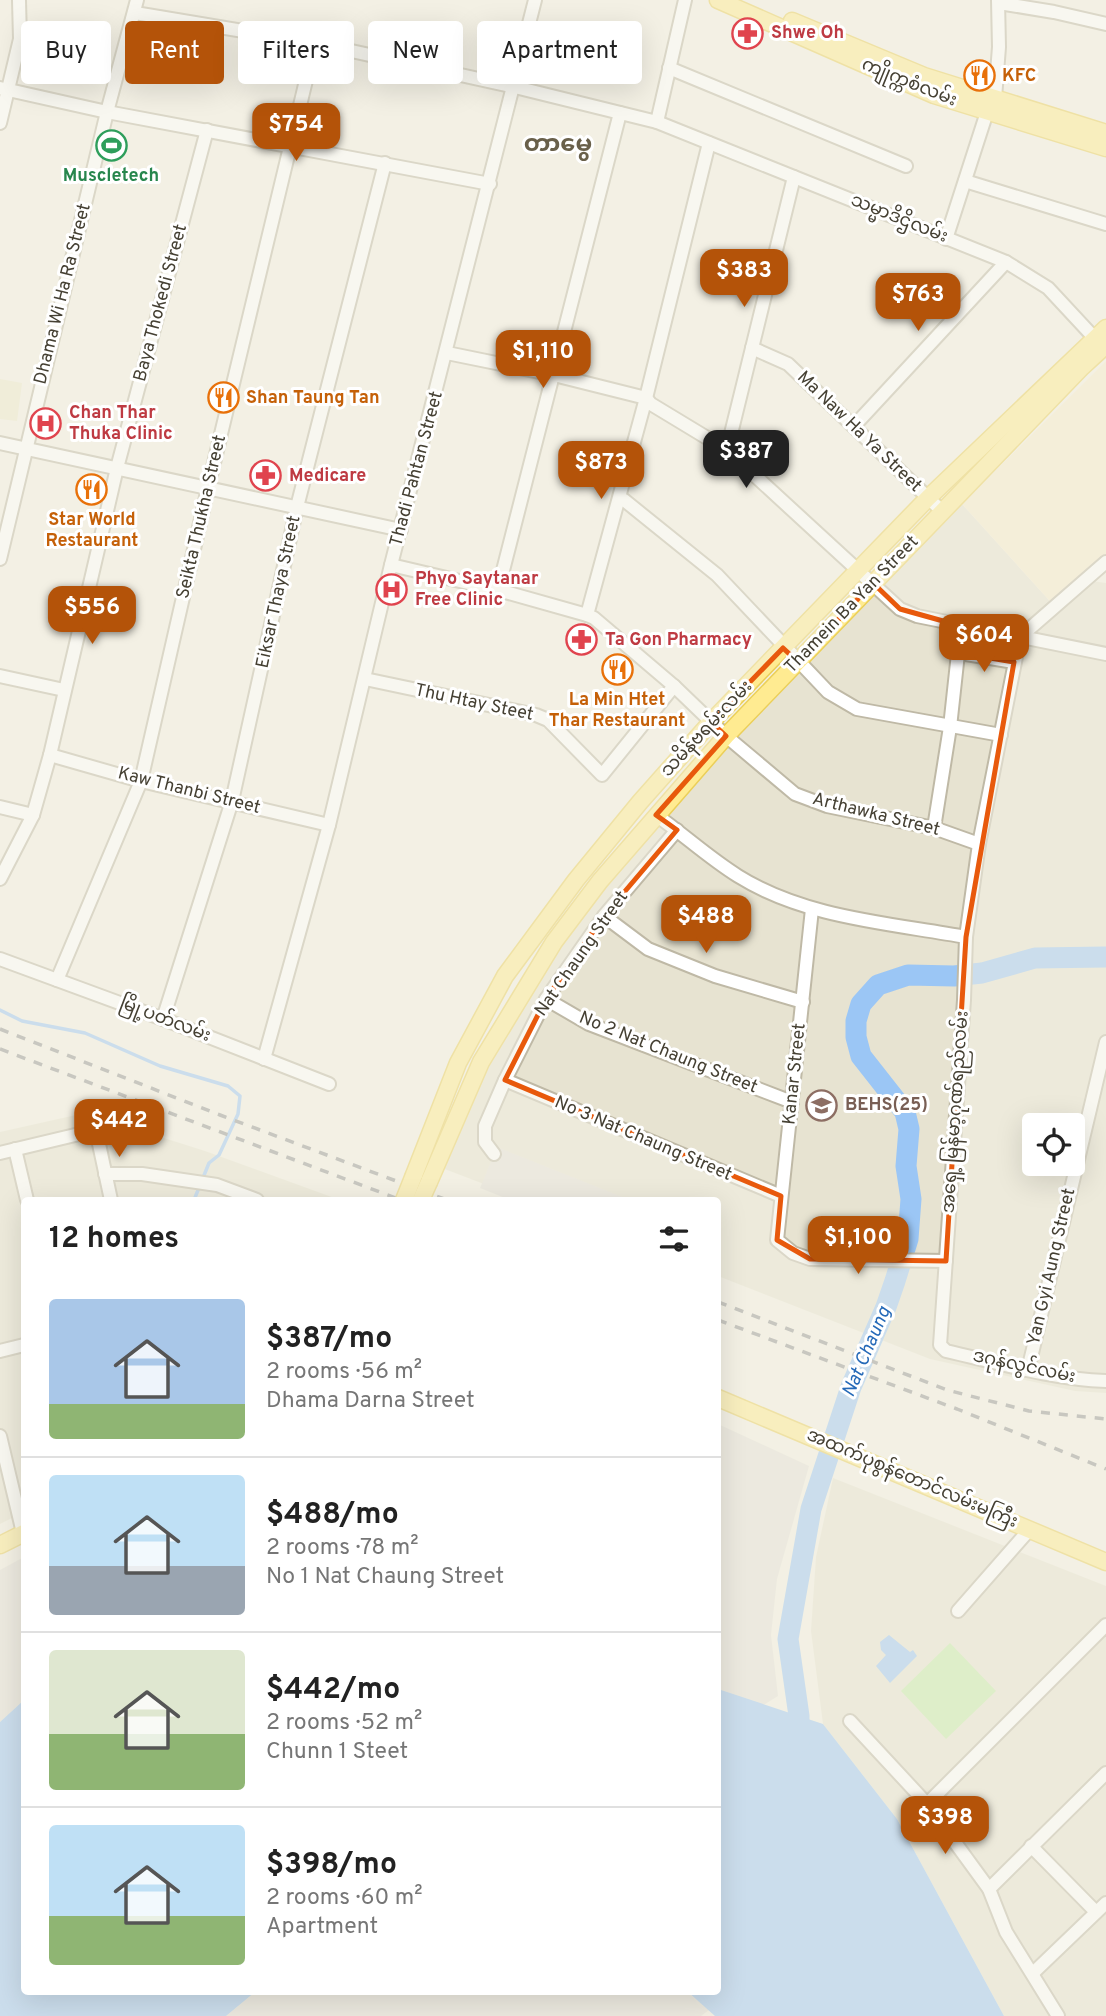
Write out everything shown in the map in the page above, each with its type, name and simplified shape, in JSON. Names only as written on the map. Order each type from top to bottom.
[{"type":"main road","name":"ကျိုက္ကစံလမ်း","points":[[718,0],[934,95],[991,105],[1106,133]]},
{"type":"main road","name":"ကျိုက္ကစံလမ်း","points":[[743,0],[991,105],[1106,148]]},
{"type":"main road","name":"သမိန်ဗရမ်းလမ်း","points":[[407,1197],[422,1179],[458,1063],[505,976],[576,880],[711,722],[929,498],[1102,340]]},
{"type":"main road","name":"Thamein Ba Yan Street","points":[[421,1197],[422,1179],[481,1062],[554,942],[600,881],[726,736],[1082,367],[1102,340]]},
{"type":"main road","name":"အထက်ပုစွန်တောင်လမ်းမကြီး","points":[[721,1399],[1106,1562]]},
{"type":"main road","points":[[0,1545],[21,1534]]},
{"type":"street","points":[[0,123],[4,89],[20,39],[19,0]]},
{"type":"street","name":"Thadi Pahtan Street","points":[[264,1059],[329,825],[391,565],[536,0]]},
{"type":"street","points":[[657,122],[685,0]]},
{"type":"street","points":[[947,239],[991,105],[999,47],[998,2],[1106,24]]},
{"type":"street","name":"သမ္မာဒိဌိလမ်း","points":[[136,6],[238,27]]},
{"type":"street","name":"Dhama Wi Ha Ra Street","points":[[0,559],[107,112],[136,6]]},
{"type":"street","name":"သမ္မာဒိဌိလမ်း","points":[[354,52],[657,122],[1006,262],[1048,288],[1102,340]]},
{"type":"street","points":[[669,68],[906,166]]},
{"type":"street","name":"Seikta Thukha Street","points":[[57,980],[141,781],[305,84]]},
{"type":"street","points":[[4,89],[107,112],[490,184]]},
{"type":"street","points":[[499,590],[620,113]]},
{"type":"street","name":"Baya Thokedi Street","points":[[0,879],[33,815],[50,755],[117,468],[207,130]]},
{"type":"street","points":[[391,565],[499,590],[587,615],[646,398],[709,143]]},
{"type":"street","name":"Eiksar Thaya Street","points":[[163,1018],[232,802],[297,508],[385,163]]},
{"type":"street","points":[[727,450],[794,177]]},
{"type":"street","points":[[965,181],[1106,225]]},
{"type":"street","points":[[854,426],[1006,262]]},
{"type":"street","name":"Ma Naw Ha Ya Street","points":[[752,348],[788,364],[943,512]]},
{"type":"street","points":[[447,353],[554,375],[646,398],[651,404],[727,450],[900,609],[917,616],[961,626],[1106,654]]},
{"type":"street","points":[[0,443],[401,530]]},
{"type":"street","points":[[619,499],[624,500],[717,575],[783,648],[828,692],[857,709],[1001,735]]},
{"type":"street","points":[[1020,637],[1106,562]]},
{"type":"street","name":"Arthawka Street","points":[[587,615],[594,618],[674,686],[726,736],[795,794],[827,806],[934,828],[978,844]]},
{"type":"street","points":[[934,828],[960,653],[961,626]]},
{"type":"street","name":"အရှေ့ မြန်မာ့ဂုဏ်ရည်လမ်း","points":[[942,1349],[940,1345],[966,937],[978,844],[1020,637]]},
{"type":"street","points":[[960,653],[1014,662]]},
{"type":"street","points":[[0,676],[64,690]]},
{"type":"street","name":"Thu Htay Steet","points":[[365,679],[536,715],[548,720],[602,775],[674,686]]},
{"type":"street","name":"Kaw Thanbi Street","points":[[50,755],[141,781],[329,825]]},
{"type":"street","points":[[0,807],[33,815]]},
{"type":"street","points":[[656,815],[737,876],[811,909],[966,937]]},
{"type":"street","name":"Nat Chaung Street","points":[[494,1154],[485,1142],[485,1126],[546,999],[604,916],[677,830]]},
{"type":"street","name":"Kanar Street","points":[[811,909],[776,1240],[793,1253],[810,1259],[946,1261]]},
{"type":"street","points":[[604,916],[648,949],[715,976],[803,1002]]},
{"type":"street","name":"မြို့ပတ်လမ်း","points":[[0,959],[163,1018],[329,1084]]},
{"type":"street","name":"No 2 Nat Chaung Street","points":[[546,999],[589,1024],[792,1102]]},
{"type":"street","name":"Yan Gyi Aung Street","points":[[1028,1370],[1106,1042]]},
{"type":"street","name":"No 3 Nat Chaung Street","points":[[505,1080],[781,1196]]},
{"type":"street","points":[[0,1153],[96,1130],[110,1197]]},
{"type":"street","points":[[15,1149],[26,1197]]},
{"type":"street","points":[[105,1174],[142,1174],[217,1185],[249,1197]]},
{"type":"street","points":[[0,1351],[21,1346]]},
{"type":"street","name":"ဒဂုန်လွင်လမ်း","points":[[942,1349],[1028,1370],[1081,1380],[1106,1381]]},
{"type":"street","points":[[0,1436],[21,1521]]},
{"type":"street","points":[[958,1611],[1030,1529]]},
{"type":"street","points":[[927,1804],[1106,1625]]},
{"type":"street","points":[[850,1721],[927,1804],[989,1889],[1006,1932],[1058,2016]]},
{"type":"street","points":[[989,1889],[1106,1773]]},
{"type":"street","points":[[1031,1846],[1101,1907],[1033,1973]]},
{"type":"highlighted area","points":[[873,583],[900,609],[961,626],[960,653],[1014,662],[966,937],[946,1261],[810,1259],[777,1240],[781,1196],[505,1080],[546,999],[604,916],[677,830],[656,815],[726,736],[711,722],[783,648],[798,662]]},
{"type":"shaded area","points":[[1106,361],[1106,570],[1058,610],[962,504]]},
{"type":"shaded area","points":[[0,379],[22,383],[17,421],[0,419]]},
{"type":"shaded area","points":[[962,504],[1058,610],[1092,581],[1106,583],[1106,1393],[1075,1391],[930,1359],[721,1277],[721,1197],[518,1197],[442,1168],[474,1095],[526,998],[589,903],[740,729]]},
{"type":"shaded area","points":[[85,1113],[205,1151],[332,1197],[21,1197],[21,1514],[0,1524],[0,1132]]},
{"type":"shaded area","points":[[497,1147],[622,1197],[502,1197],[480,1188]]},
{"type":"shaded area","points":[[721,1425],[809,1466],[777,1579],[771,1635],[778,1696],[762,1706],[721,1690]]},
{"type":"shaded area","points":[[833,1478],[1106,1586],[1106,2016],[1004,2016],[897,1819],[823,1724],[811,1631],[816,1557]]},
{"type":"shaded area","points":[[21,1559],[21,1703],[0,1722],[0,1570]]},
{"type":"shaded area","points":[[251,1995],[692,1995],[709,2010],[701,2016],[226,2016]]},
{"type":"green space","points":[[950,1643],[996,1691],[946,1739],[901,1691]]},
{"type":"water","points":[[889,1635],[910,1652],[913,1650],[917,1656],[890,1683],[876,1666],[886,1655],[881,1650],[880,1642]]},
{"type":"water","points":[[721,1690],[823,1724],[897,1819],[1004,2016],[715,2016],[691,1995],[721,1995]]},
{"type":"water","points":[[21,1703],[21,1995],[251,1995],[226,2016],[0,2016],[0,1722]]},
{"type":"waterway","name":"Nat Chaung","points":[[799,1742],[799,1716],[788,1639],[811,1509],[851,1387],[886,1307],[908,1239],[911,1199],[906,1166],[909,1129],[905,1112],[861,1056],[856,1037],[856,1021],[861,1004],[878,985],[908,975],[954,976],[982,973],[1035,958],[1106,957]]},
{"type":"waterway","points":[[0,1010],[22,1021],[85,1033],[160,1066],[228,1086],[240,1096],[238,1114],[219,1155],[209,1163],[195,1197]]},
{"type":"railway","points":[[0,1029],[439,1197]]},
{"type":"railway","points":[[0,1049],[393,1197]]},
{"type":"railway","points":[[721,1303],[947,1390],[1029,1411],[1106,1419]]},
{"type":"railway","points":[[721,1321],[957,1409],[1106,1469]]},
{"type":"place","name":"Shwe Oh","points":[[748,33]]},
{"type":"place","name":"KFC","points":[[979,76]]},
{"type":"place","name":"Muscletech","points":[[111,146]]},
{"type":"place","name":"Shan Taung Tan","points":[[223,398]]},
{"type":"place","name":"Chan Thar Thuka Clinic","points":[[46,423]]},
{"type":"place","name":"Medicare","points":[[266,476]]},
{"type":"place","name":"Star World Restaurant","points":[[92,489]]},
{"type":"place","name":"Phyo Saytanar Free Clinic","points":[[392,589]]},
{"type":"place","name":"Ta Gon Pharmacy","points":[[582,640]]},
{"type":"place","name":"La Min Htet Thar Restaurant","points":[[617,669]]},
{"type":"place","name":"BEHS(25)","points":[[822,1105]]},
{"type":"district","name":"တာမွေ","points":[[558,145]]}]
